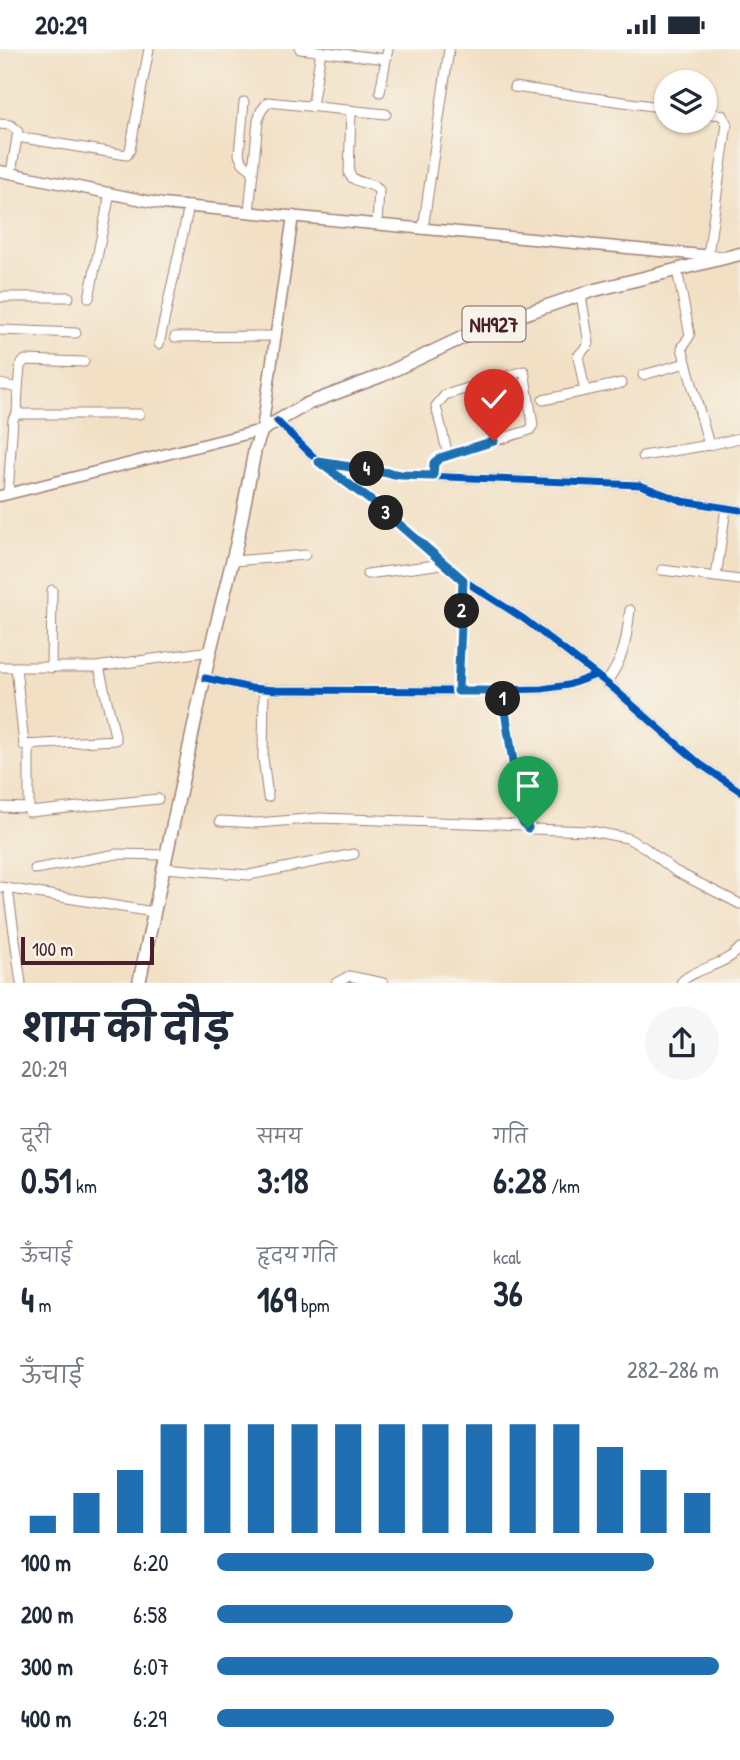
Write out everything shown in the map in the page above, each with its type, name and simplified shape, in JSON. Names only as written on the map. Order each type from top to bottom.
[{"type":"highway","name":"NH927","points":[[262,430],[307,404],[380,376],[485,327],[581,295],[734,256]]},
{"type":"highway","points":[[139,983],[210,651],[233,561],[255,449],[262,430]]},
{"type":"main road","points":[[6,172],[188,207],[734,256]]},
{"type":"main road","points":[[4,495],[262,430],[293,216]]},
{"type":"street","points":[[17,137],[127,155],[149,49]]},
{"type":"street","points":[[300,49],[387,54],[380,92]]},
{"type":"street","points":[[423,229],[449,49]]},
{"type":"street","points":[[312,106],[321,51]]},
{"type":"street","points":[[514,87],[654,106]]},
{"type":"street","points":[[249,212],[258,121],[264,105],[272,101],[386,114]]},
{"type":"street","points":[[244,102],[239,155],[243,163],[253,171]]},
{"type":"street","points":[[351,110],[349,174],[354,180],[379,190],[377,224]]},
{"type":"street","points":[[708,255],[727,124],[722,115],[717,114]]},
{"type":"street","points":[[0,124],[15,128],[17,137],[6,172]]},
{"type":"street","points":[[89,298],[110,193]]},
{"type":"street","points":[[159,344],[188,207]]},
{"type":"street","points":[[677,270],[690,335],[682,348],[709,445]]},
{"type":"street","points":[[581,295],[589,344],[578,356],[585,391]]},
{"type":"street","points":[[0,297],[69,297]]},
{"type":"street","points":[[0,330],[76,333]]},
{"type":"street","points":[[175,337],[275,336]]},
{"type":"street","points":[[4,495],[13,419],[17,414],[20,366],[25,361],[84,362]]},
{"type":"street","points":[[643,375],[686,363]]},
{"type":"street","points":[[433,476],[434,463],[440,458],[530,430],[533,425],[524,371],[445,395],[436,406],[448,455]]},
{"type":"street","points":[[543,400],[622,383]]},
{"type":"street","points":[[0,384],[18,387]]},
{"type":"street","points":[[482,384],[494,441]]},
{"type":"street","points":[[17,414],[139,414]]},
{"type":"street","points":[[276,421],[319,462],[378,506],[463,580],[524,618],[606,683],[700,764],[740,791]]},
{"type":"street","points":[[643,456],[740,438]]},
{"type":"street","points":[[319,462],[401,475],[640,485],[682,502],[740,510]]},
{"type":"street","points":[[716,577],[726,508]]},
{"type":"street","points":[[233,561],[305,555]]},
{"type":"street","points":[[368,573],[443,564]]},
{"type":"street","points":[[662,570],[740,580]]},
{"type":"street","points":[[458,691],[463,580]]},
{"type":"street","points":[[51,668],[52,590]]},
{"type":"street","points":[[606,683],[625,652],[630,610]]},
{"type":"street","points":[[0,667],[99,667],[210,651]]},
{"type":"street","points":[[16,667],[24,745],[29,745],[116,740],[99,667]]},
{"type":"street","points":[[205,678],[264,689],[502,691],[556,688],[596,675]]},
{"type":"street","points":[[264,689],[263,758],[268,797]]},
{"type":"street","points":[[502,691],[524,825]]},
{"type":"street","points":[[29,745],[29,812],[158,799]]},
{"type":"street","points":[[0,807],[29,808]]},
{"type":"street","points":[[220,821],[257,823],[319,818],[524,825],[533,829],[590,831],[627,838],[676,871],[740,904]]},
{"type":"street","points":[[35,869],[117,854],[249,875],[354,854]]},
{"type":"street","points":[[22,983],[4,888],[153,912]]},
{"type":"street","points":[[681,983],[687,977],[709,969],[733,955],[740,948]]},
{"type":"street","points":[[335,983],[349,976],[383,983]]},
{"type":"cycle path","points":[[277,421],[319,462],[378,506],[455,575],[524,619],[613,688],[700,764],[740,791]]},
{"type":"cycle path","points":[[321,462],[401,475],[640,485],[682,501],[740,510]]},
{"type":"cycle path","points":[[205,678],[251,688],[276,690],[463,691],[542,689],[568,685],[596,675]]},
{"type":"route","points":[[494,441],[436,460],[433,476],[401,475],[319,462],[378,506],[463,580],[458,691],[502,691],[522,820],[528,828]]}]
